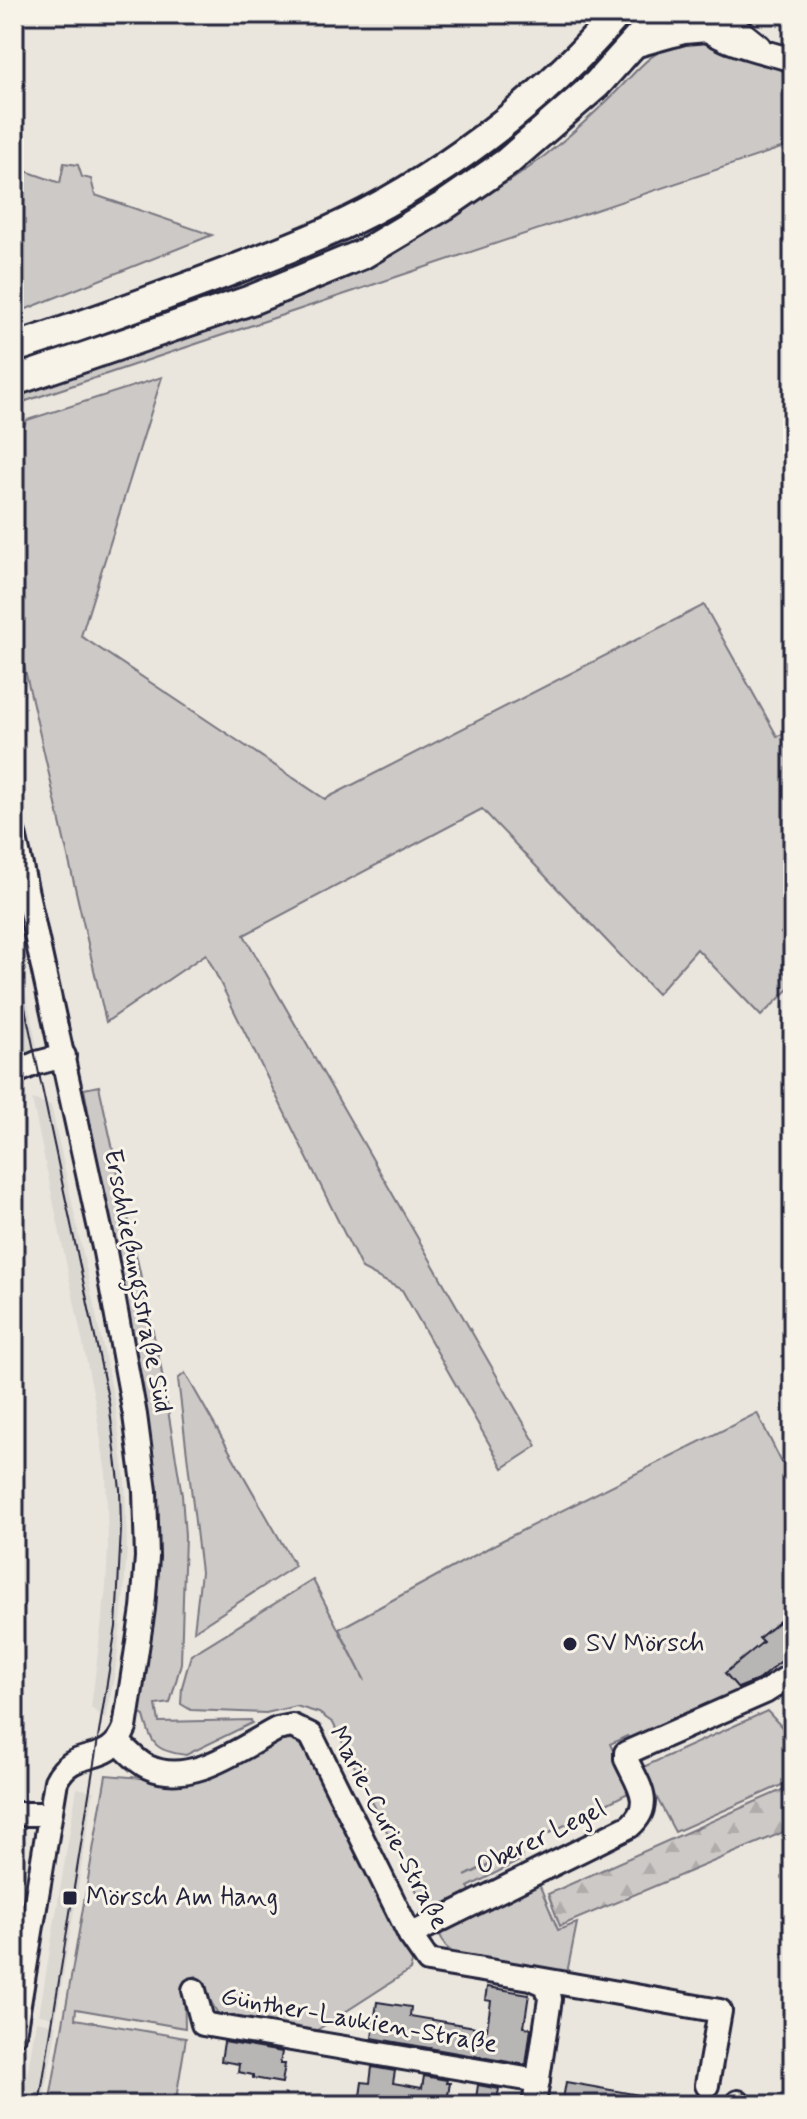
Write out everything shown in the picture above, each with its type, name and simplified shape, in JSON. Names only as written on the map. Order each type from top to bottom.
[{"type":"main road","points":[[14,348],[225,273],[330,231],[382,203],[450,162],[507,120],[556,79],[617,14]]},
{"type":"main road","points":[[14,381],[251,300],[363,254],[445,205],[506,163],[597,84],[660,14]]},
{"type":"street","points":[[688,14],[713,22],[766,52],[793,60]]},
{"type":"street","points":[[634,46],[713,22]]},
{"type":"street","name":"Erschließungsstraße Süd","points":[[14,834],[64,1056],[135,1415],[145,1491],[147,1557],[143,1609],[132,1691],[119,1743]]},
{"type":"street","points":[[14,1073],[64,1056]]},
{"type":"street","name":"Oberer Legel","points":[[410,1935],[630,1826],[641,1816],[644,1799],[626,1753],[765,1692],[793,1674]]},
{"type":"street","name":"Marie-Curie-Straße","points":[[119,1743],[145,1765],[182,1773],[198,1770],[277,1729],[292,1726],[302,1729],[311,1735],[410,1935],[428,1961],[720,2011],[707,2085]]},
{"type":"street","points":[[14,2034],[56,1781],[66,1765],[109,1751],[119,1743]]},
{"type":"street","points":[[14,1814],[49,1814]]},
{"type":"street","points":[[531,1978],[547,1985],[550,1999],[534,2105]]},
{"type":"street","name":"Günther-Laukien-Straße","points":[[194,1990],[203,2024],[538,2081]]},
{"type":"shaded area","points":[[14,939],[37,1046],[23,1059],[14,1017]]},
{"type":"shaded area","points":[[32,1099],[51,1105],[115,1403],[125,1479],[127,1549],[124,1592],[117,1661],[106,1720],[91,1708],[106,1587],[106,1474],[95,1402]]},
{"type":"shaded area","points":[[77,1788],[94,1791],[56,2018],[39,2015]]},
{"type":"shaded area","points":[[36,2021],[57,2025],[43,2105],[22,2105]]},
{"type":"green space","points":[[682,41],[703,41],[793,71],[793,144],[14,405],[14,393],[510,181],[574,131],[650,58]]},
{"type":"green space","points":[[64,163],[78,165],[82,177],[91,179],[95,195],[212,235],[14,314],[14,167],[60,183]]},
{"type":"green space","points":[[162,377],[81,636],[325,799],[704,605],[777,736],[793,731],[793,922],[781,933],[793,945],[793,985],[761,1016],[697,949],[657,994],[482,809],[244,935],[537,1446],[503,1468],[402,1290],[362,1269],[206,954],[106,1022],[14,622],[14,447],[27,420]]},
{"type":"green space","points":[[99,1086],[161,1368],[182,1495],[185,1536],[181,1663],[170,1703],[156,1705],[159,1722],[251,1720],[252,1723],[186,1755],[156,1745],[144,1716],[138,1713],[156,1533],[148,1429],[84,1089]]},
{"type":"green space","points":[[185,1373],[295,1566],[194,1631],[201,1572],[178,1379]]},
{"type":"green space","name":"SV Mörsch","points":[[757,1413],[793,1485],[793,1659],[754,1690],[632,1742],[627,1736],[610,1744],[632,1791],[465,1876],[519,1851],[523,1859],[468,1887],[474,1896],[435,1914],[427,1912],[333,1723],[319,1713],[296,1706],[266,1713],[191,1710],[181,1704],[182,1687],[191,1655],[313,1580],[365,1681],[339,1629],[503,1540]]},
{"type":"green space","points":[[767,1711],[793,1739],[793,1780],[675,1832],[641,1768]]},
{"type":"green space","points":[[295,1740],[309,1755],[413,1959],[410,1970],[311,2034],[221,2019],[196,1976],[184,1981],[185,2028],[76,2009],[75,2019],[186,2038],[175,2105],[49,2105],[106,1775],[192,1782],[274,1741]]},
{"type":"green space","points":[[793,1785],[793,1828],[560,1926],[548,1894]]},
{"type":"green space","points":[[539,1884],[558,1930],[577,1923],[567,1973],[453,1953],[445,1946],[438,1930]]},
{"type":"building","points":[[782,1619],[793,1632],[793,1658],[782,1664],[780,1662],[758,1680],[738,1688],[725,1673],[763,1642],[759,1638]]},
{"type":"building","points":[[487,1987],[529,1994],[524,2027],[531,2028],[526,2065],[372,2038],[377,2002],[411,2007],[410,2016],[487,2029],[491,2001],[485,2000]]},
{"type":"building","points":[[224,2042],[282,2052],[280,2064],[285,2064],[282,2083],[253,2078],[253,2075],[238,2072],[239,2064],[221,2061]]},
{"type":"building","points":[[372,2067],[395,2071],[393,2083],[422,2088],[424,2076],[447,2080],[446,2083],[450,2083],[447,2101],[421,2096],[420,2103],[360,2096],[362,2082],[370,2083]]},
{"type":"building","points":[[566,2082],[656,2098],[655,2105],[562,2105]]},
{"type":"building","points":[[478,2085],[499,2089],[496,2105],[475,2105]]},
{"type":"tram line","points":[[14,956],[109,1403],[120,1489],[121,1529],[116,1627],[39,2105]]},
{"type":"place","name":"SV Mörsch","points":[[570,1644]]},
{"type":"place","name":"Mörsch Am Hang","points":[[70,1898]]}]
